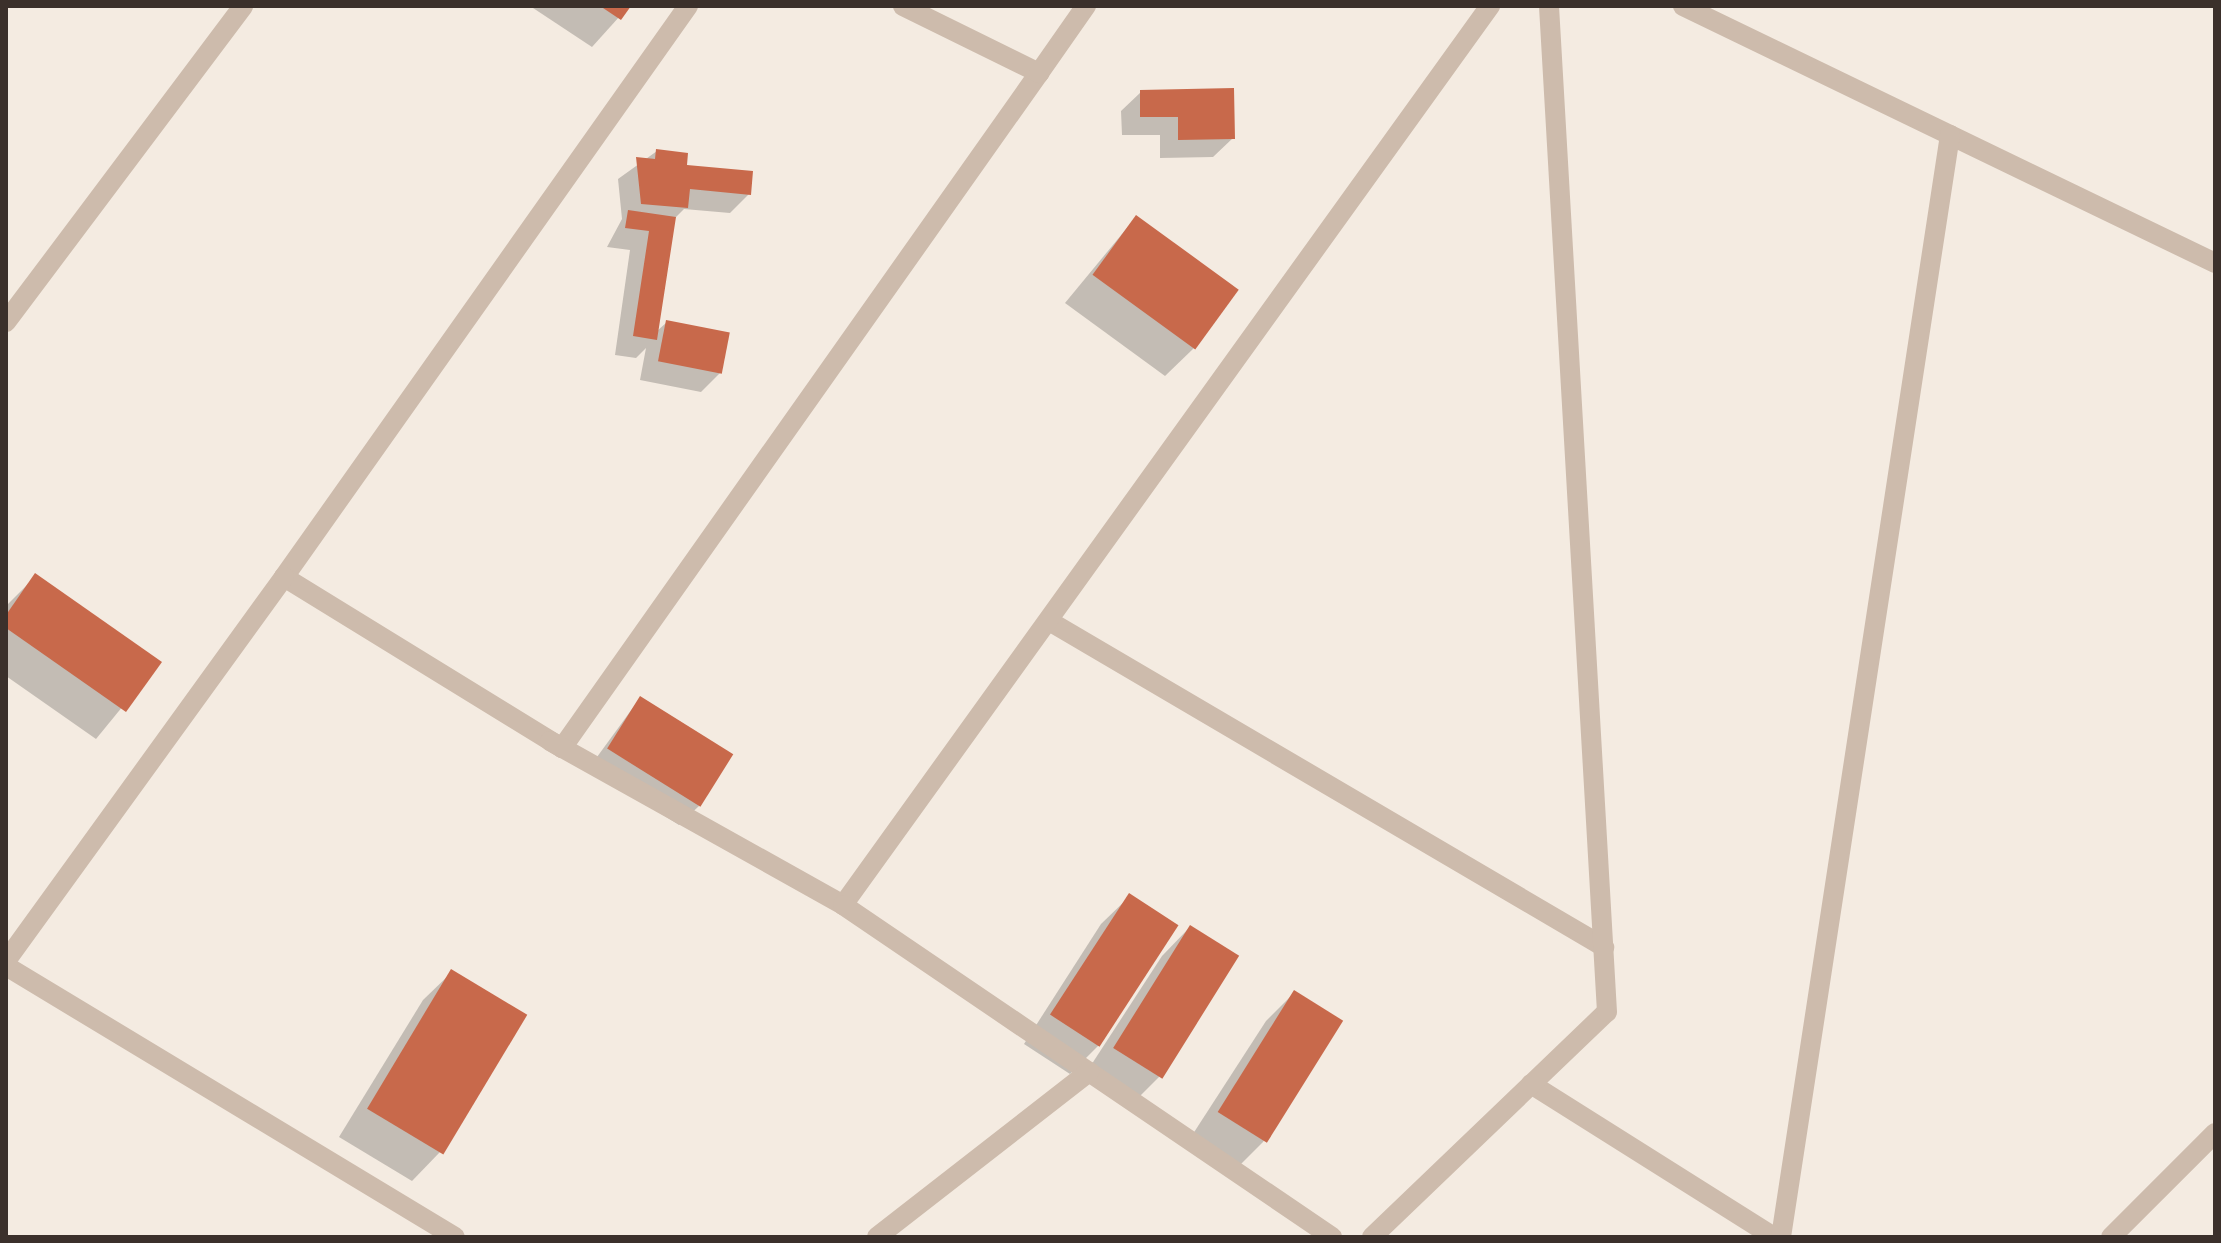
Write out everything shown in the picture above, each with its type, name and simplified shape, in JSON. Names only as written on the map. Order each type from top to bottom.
[{"type":"street","points":[[6,322],[243,6]]},
{"type":"street","points":[[455,1237],[6,964],[688,6]]},
{"type":"street","points":[[903,6],[1039,73]]},
{"type":"street","points":[[556,743],[1086,6]]},
{"type":"street","points":[[843,905],[1490,6]]},
{"type":"street","points":[[1372,1237],[1607,1012],[1549,6]]},
{"type":"street","points":[[1683,6],[2215,263]]},
{"type":"street","points":[[1781,1237],[1950,135]]},
{"type":"street","points":[[284,577],[556,743],[843,905],[1332,1237]]},
{"type":"street","points":[[1049,621],[1604,947]]},
{"type":"street","points":[[877,1237],[1089,1072]]},
{"type":"street","points":[[1531,1084],[1774,1237]]},
{"type":"street","points":[[2111,1237],[2215,1133]]},
{"type":"building","points":[[600,6],[631,6],[621,20]]},
{"type":"building","points":[[1234,88],[1235,139],[1178,140],[1178,117],[1140,117],[1140,90]]},
{"type":"building","points":[[656,149],[688,153],[687,165],[753,171],[751,195],[690,189],[688,208],[641,204],[636,157],[655,159]]},
{"type":"building","points":[[628,210],[676,217],[657,340],[633,336],[649,231],[625,228]]},
{"type":"building","points":[[1136,215],[1239,290],[1195,350],[1093,275]]},
{"type":"building","points":[[666,320],[730,332],[722,374],[658,361]]},
{"type":"building","points":[[35,573],[162,662],[126,712],[6,628],[6,615]]},
{"type":"building","points":[[640,696],[733,754],[700,807],[607,749]]},
{"type":"building","points":[[1129,893],[1178,925],[1100,1047],[1050,1015]]},
{"type":"building","points":[[1190,925],[1239,956],[1162,1079],[1113,1048]]},
{"type":"building","points":[[451,969],[527,1015],[443,1155],[367,1109]]},
{"type":"building","points":[[1294,990],[1343,1021],[1267,1143],[1218,1112]]}]
